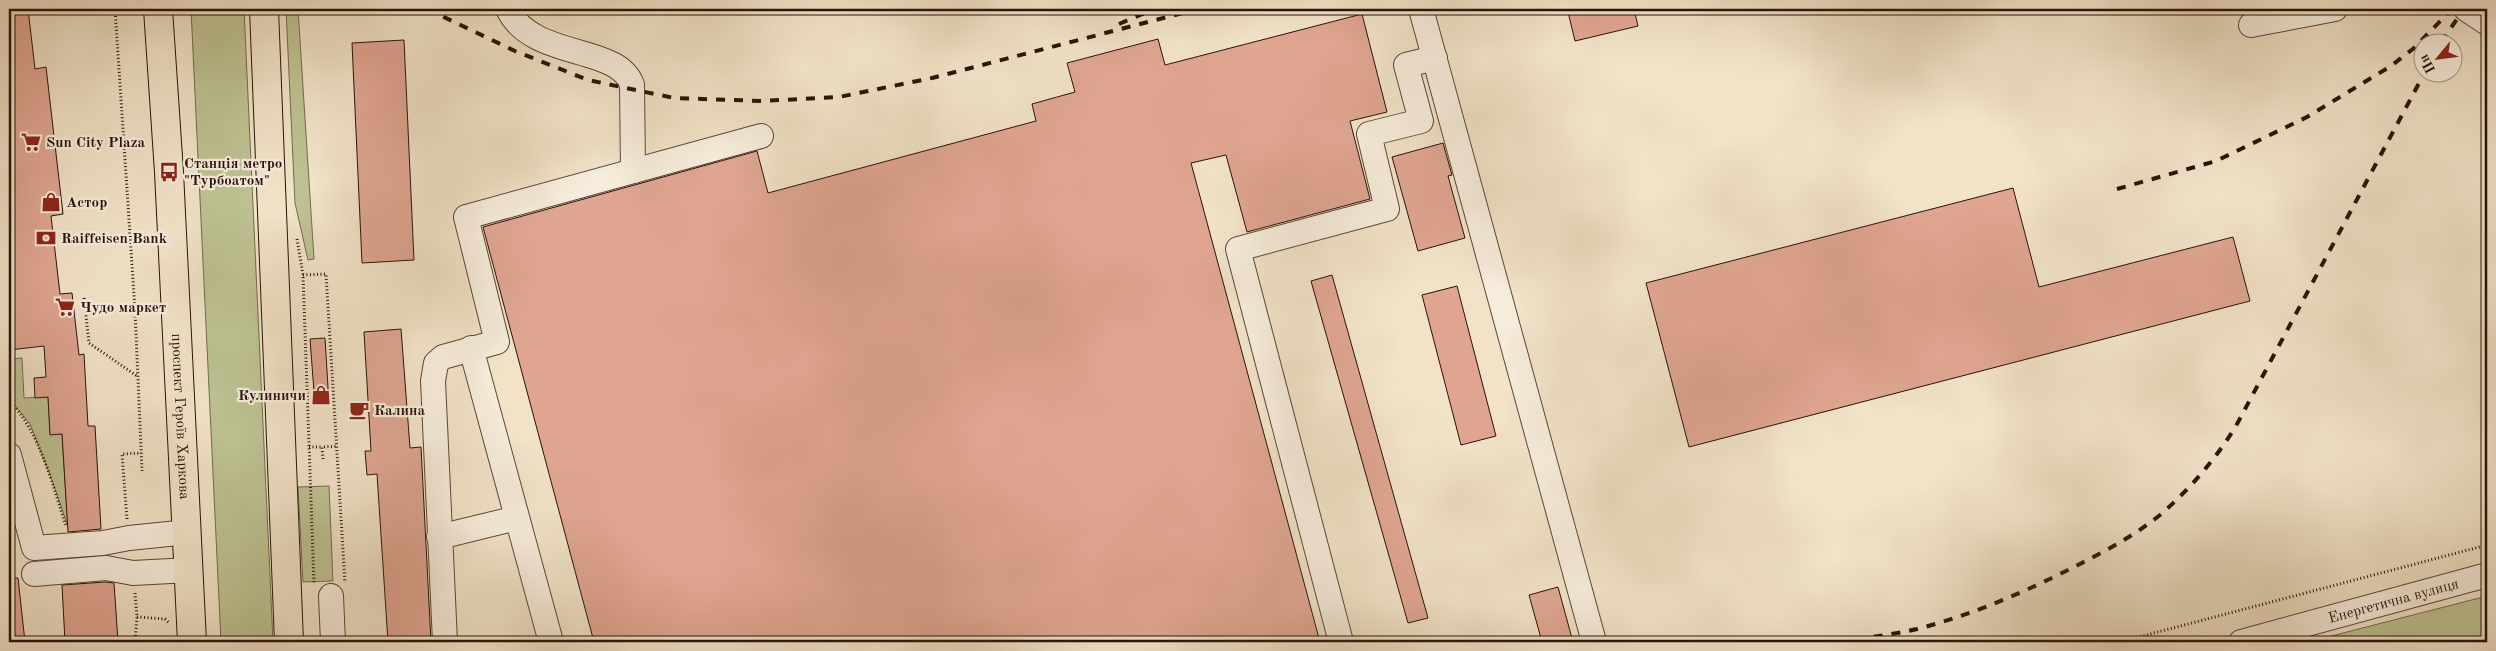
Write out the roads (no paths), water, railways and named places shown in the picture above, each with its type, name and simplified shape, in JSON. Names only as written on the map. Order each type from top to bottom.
[{"type":"main road","points":[[150,9],[163,72]]},
{"type":"main road","name":"проспект Героїв Харкова","points":[[158,9],[190,570],[183,636]]},
{"type":"main road","points":[[163,72],[173,9]]},
{"type":"main road","points":[[264,9],[289,642]]},
{"type":"street","points":[[508,9],[518,25],[536,38],[610,64],[626,73],[632,85],[633,171]]},
{"type":"street","points":[[1421,9],[1594,642]]},
{"type":"street","points":[[2251,25],[2336,9]]},
{"type":"street","points":[[2466,9],[2487,22]]},
{"type":"street","points":[[1341,642],[1238,249],[1387,209],[1369,134],[1421,121],[1406,64],[1435,58]]},
{"type":"street","points":[[445,642],[433,381],[435,368],[443,357],[497,342],[466,217],[761,136]]},
{"type":"street","points":[[471,348],[551,642]]},
{"type":"street","points":[[9,455],[34,548],[103,543],[129,538],[188,532]]},
{"type":"street","points":[[439,536],[517,518]]},
{"type":"street","points":[[34,574],[106,568],[133,572],[190,570]]},
{"type":"street","name":"Енергетична вулиця","points":[[2240,642],[2487,575]]},
{"type":"street","points":[[323,588],[333,642]]},
{"type":"railway","points":[[427,9],[515,51],[588,80],[674,98],[762,101],[839,97],[932,78],[1198,9]]},
{"type":"railway","points":[[1119,24],[1154,9]]},
{"type":"railway","points":[[2117,189],[2216,161],[2307,117],[2391,66],[2414,48],[2452,9]]},
{"type":"railway","points":[[2448,32],[2464,9]]},
{"type":"railway","points":[[1838,642],[1917,629],[1958,617],[2018,594],[2076,566],[2130,536],[2150,523],[2182,495],[2211,462],[2236,426],[2420,82]]},
{"type":"place","name":"Sun City Plaza","points":[[31,142]]},
{"type":"place","name":"Станція метро \"Турбоатом\"","points":[[169,172]]},
{"type":"place","name":"Астор","points":[[51,202]]},
{"type":"place","name":"Raiffeisen Bank","points":[[46,238]]},
{"type":"place","name":"Чудо маркет","points":[[65,307]]},
{"type":"place","name":"Кулиничи","points":[[321,395]]},
{"type":"place","name":"Калина","points":[[359,410]]}]
